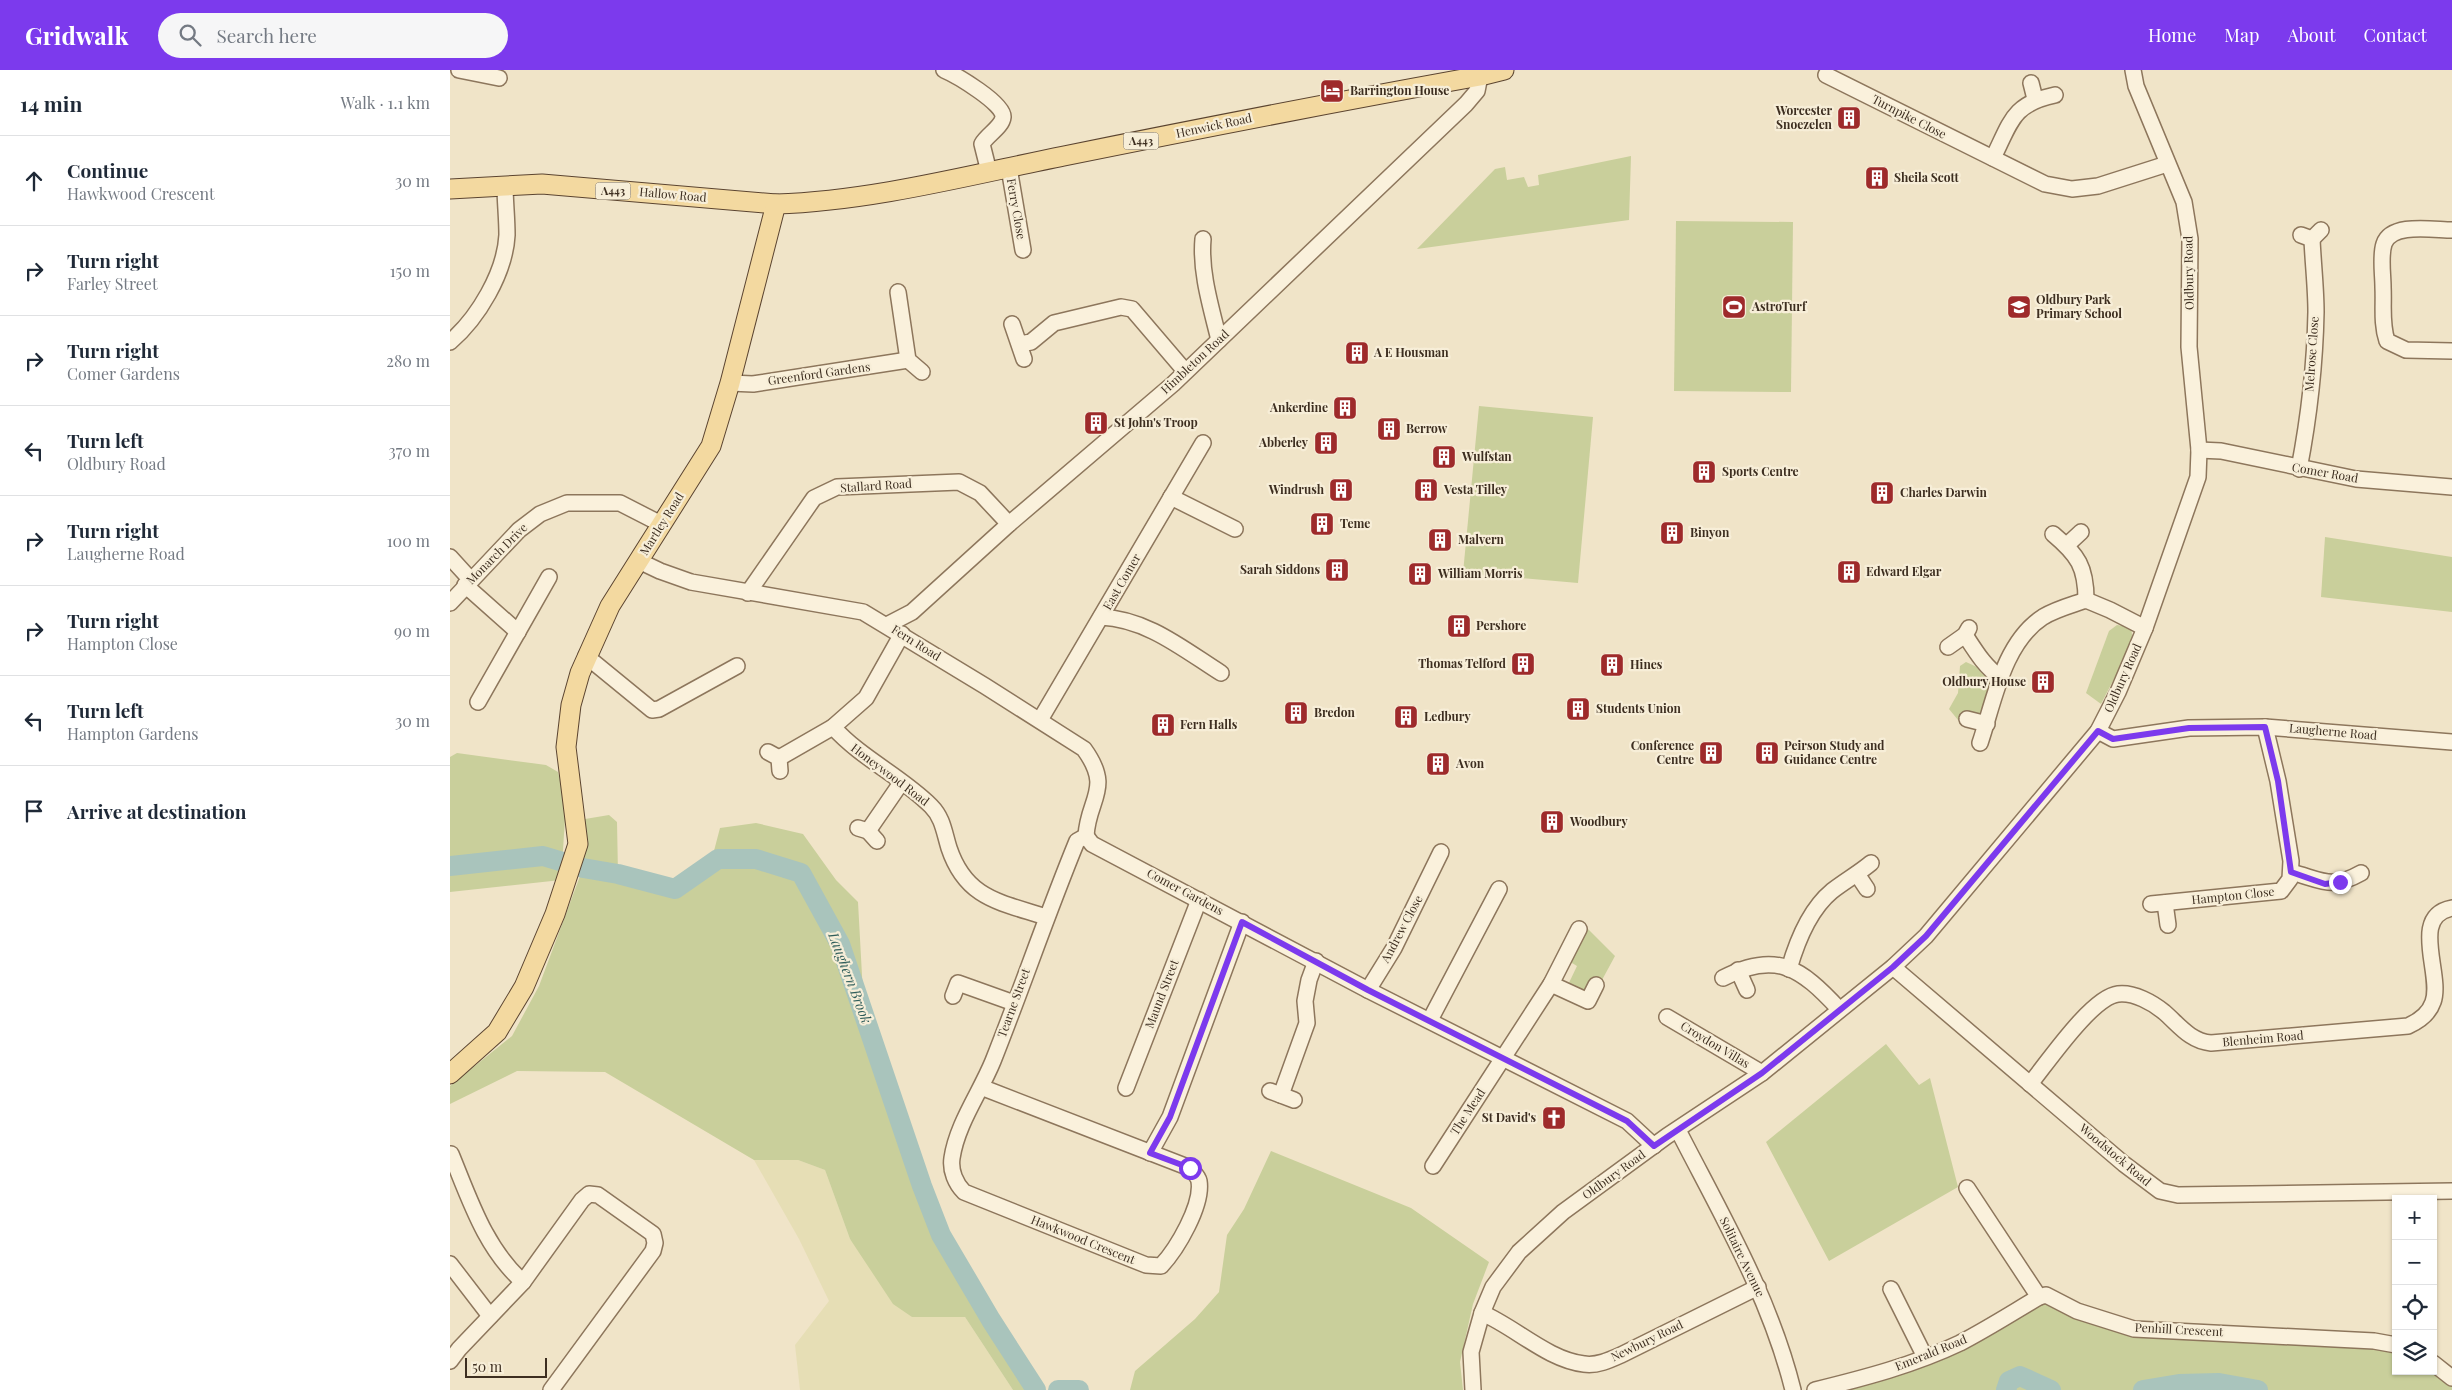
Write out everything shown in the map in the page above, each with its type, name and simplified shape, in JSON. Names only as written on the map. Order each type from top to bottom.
[{"type":"main road","name":"Henwick Road","points":[[776,204],[816,202],[989,172],[1290,110],[1504,70]]},
{"type":"main road","name":"Hallow Road","points":[[450,189],[542,184],[776,204]]},
{"type":"main road","name":"Martley Road","points":[[450,1074],[497,1032],[524,987],[555,914],[578,844],[566,747],[570,704],[586,656],[610,606],[711,446],[730,383],[776,204]]},
{"type":"street","points":[[459,70],[499,78]]},
{"type":"street","points":[[944,70],[956,75],[996,104],[1003,112],[1003,119],[999,126],[987,136],[982,144],[989,172]]},
{"type":"street","name":"Oldbury Road","points":[[1473,1390],[1471,1352],[1482,1313],[1493,1287],[1519,1252],[1563,1212],[1654,1146],[1762,1073],[1839,1008],[1893,967],[1932,929],[2098,731],[2118,692],[2145,628],[2198,477],[2199,450],[2189,346],[2190,239],[2184,202],[2136,86],[2134,70]]},
{"type":"street","name":"Turnpike Close","points":[[1826,75],[2045,184],[2072,189],[2098,186],[2167,164]]},
{"type":"street","name":"Himbleton Road","points":[[886,625],[912,612],[1009,524],[1173,384],[1466,104],[1477,91],[1480,76]]},
{"type":"street","points":[[2031,84],[2035,99]]},
{"type":"street","points":[[1993,158],[2014,115],[2035,99],[2055,95]]},
{"type":"street","name":"Ferry Close","points":[[1009,168],[1023,250]]},
{"type":"street","points":[[450,342],[471,320],[488,291],[504,254],[507,236],[504,185]]},
{"type":"street","points":[[2452,230],[2408,228],[2387,238],[2383,245],[2382,257],[2382,315],[2387,341],[2406,350],[2452,351]]},
{"type":"street","name":"Melrose Close","points":[[2299,469],[2305,438],[2316,311],[2311,234]]},
{"type":"street","points":[[1203,239],[1202,252],[1206,280],[1219,340]]},
{"type":"street","points":[[897,290],[908,360],[922,372]]},
{"type":"street","points":[[1020,344],[1031,342],[1054,323],[1121,307],[1132,309],[1185,371]]},
{"type":"street","points":[[1012,324],[1024,359]]},
{"type":"street","name":"Greenford Gardens","points":[[730,383],[753,384],[908,360]]},
{"type":"street","name":"East Comer","points":[[1040,720],[1203,443]]},
{"type":"street","name":"Comer Road","points":[[2199,450],[2221,451],[2299,469],[2356,479],[2452,487]]},
{"type":"street","name":"Stallard Road","points":[[748,593],[814,498],[836,487],[959,482],[980,493],[1009,524]]},
{"type":"street","points":[[1171,497],[1235,529]]},
{"type":"street","name":"Monarch Drive","points":[[450,603],[519,530],[540,514],[567,503],[620,503],[661,524]]},
{"type":"street","points":[[2067,546],[2081,532]]},
{"type":"street","points":[[2053,534],[2075,555],[2086,580],[2086,600]]},
{"type":"street","points":[[450,557],[468,582],[518,632]]},
{"type":"street","name":"Fern Road","points":[[639,561],[691,582],[748,593],[844,607],[863,612],[902,634],[1084,749],[1095,764],[1098,792],[1086,824],[1086,836]]},
{"type":"street","points":[[478,702],[549,577]]},
{"type":"street","points":[[1980,743],[2001,678],[2011,656],[2027,631],[2043,618],[2086,600],[2145,628]]},
{"type":"street","points":[[1101,617],[1116,618],[1148,627],[1221,673]]},
{"type":"street","points":[[1948,647],[1968,631],[1980,658],[1990,670],[2001,678]]},
{"type":"street","points":[[775,760],[833,727],[866,698],[902,634]]},
{"type":"street","points":[[586,656],[652,710],[659,709],[725,667]]},
{"type":"street","points":[[1967,719],[1986,724]]},
{"type":"street","name":"Honeywood Road","points":[[833,727],[863,756],[931,806],[941,819],[949,848],[963,878],[987,898],[1046,917]]},
{"type":"street","points":[[2265,727],[2278,781],[2291,872],[2325,884],[2346,881],[2361,873]]},
{"type":"street","name":"Laugherne Road","points":[[2098,731],[2113,739],[2189,728],[2265,727],[2452,742]]},
{"type":"street","points":[[868,833],[901,783]]},
{"type":"street","name":"Comer Gardens","points":[[1086,836],[1092,844],[1368,990],[1627,1121],[1654,1146]]},
{"type":"street","name":"Tearne Street","points":[[954,1175],[951,1161],[955,1144],[981,1087],[1077,841],[1086,836]]},
{"type":"street","name":"Andrew Close","points":[[1368,990],[1394,948],[1429,865],[1442,852]]},
{"type":"street","points":[[1789,969],[1798,940],[1817,908],[1831,892],[1871,863]]},
{"type":"street","name":"Hampton Close","points":[[2168,925],[2158,903],[2281,891],[2288,884],[2291,872]]},
{"type":"street","points":[[1857,874],[1867,889]]},
{"type":"street","points":[[1430,1020],[1499,889]]},
{"type":"street","name":"Maund Street","points":[[1126,1088],[1199,900]]},
{"type":"street","name":"Blenheim Road","points":[[2030,1084],[2089,1012],[2105,999],[2119,994],[2136,996],[2158,1006],[2200,1042],[2238,1042],[2408,1026],[2418,1021],[2433,1002],[2434,981],[2429,939],[2430,927],[2438,914],[2452,908]]},
{"type":"street","points":[[1150,1153],[1170,1117],[1242,922]]},
{"type":"street","name":"The Mead","points":[[1433,1166],[1551,984],[1579,929]]},
{"type":"street","points":[[1282,1096],[1307,1023],[1305,1001],[1309,980],[1316,961]]},
{"type":"street","points":[[1722,978],[1752,965],[1772,964],[1810,978],[1839,1008]]},
{"type":"street","name":"Woodstock Road","points":[[1893,967],[2124,1164],[2152,1186],[2168,1194],[2452,1191]]},
{"type":"street","points":[[1738,970],[1746,990]]},
{"type":"street","points":[[953,996],[958,983],[1014,1003]]},
{"type":"street","points":[[1551,984],[1588,1002],[1596,985]]},
{"type":"street","name":"Croydon Villas","points":[[1667,1017],[1762,1073]]},
{"type":"street","name":"Hawkwood Crescent","points":[[954,1175],[956,1185],[964,1192],[1146,1265],[1161,1266],[1170,1256],[1194,1210],[1199,1195],[1198,1178],[1190,1168],[981,1087]]},
{"type":"street","name":"Solitaire Avenue","points":[[1678,1130],[1758,1287],[1785,1358],[1794,1390]]},
{"type":"street","points":[[451,1154],[489,1243],[507,1268],[522,1282]]},
{"type":"street","points":[[1968,1190],[2039,1297]]},
{"type":"street","points":[[450,1361],[522,1282],[582,1200],[589,1194],[598,1195],[652,1234],[656,1243],[653,1252],[552,1390]]},
{"type":"street","points":[[450,1264],[490,1316]]},
{"type":"street","name":"Newbury Road","points":[[1482,1313],[1503,1322],[1545,1350],[1567,1360],[1586,1364],[1603,1362],[1621,1355],[1758,1287]]},
{"type":"street","points":[[1891,1289],[1925,1357]]},
{"type":"street","name":"Penhill Crescent","points":[[2039,1297],[2046,1295],[2077,1311],[2134,1329],[2365,1340],[2392,1344]]},
{"type":"street","name":"Emerald Road","points":[[1815,1390],[1878,1374],[1957,1344],[1995,1325],[2039,1297]]},
{"type":"street","points":[[2437,1365],[2451,1374]]},
{"type":"shaded area","points":[[754,1160],[798,1160],[825,1170],[850,1239],[912,1317],[965,1317],[1013,1390],[800,1390],[795,1345],[829,1301],[799,1239]]},
{"type":"green space","points":[[1631,156],[1629,220],[1417,249],[1495,169],[1505,167],[1507,180],[1524,177],[1528,187],[1539,185],[1538,175]]},
{"type":"green space","name":"AstroTurf","points":[[1676,221],[1793,222],[1791,392],[1674,391]]},
{"type":"green space","points":[[1479,406],[1593,417],[1578,583],[1463,573]]},
{"type":"green space","points":[[2325,537],[2452,557],[2452,612],[2321,597]]},
{"type":"green space","points":[[2117,625],[2131,627],[2133,642],[2101,704],[2086,693],[2109,631]]},
{"type":"green space","points":[[1966,662],[1976,667],[1988,677],[1990,688],[1984,714],[1966,715],[1958,720],[1949,709],[1958,693],[1960,666]]},
{"type":"green space","points":[[457,753],[546,765],[558,772],[566,804],[561,880],[450,892],[450,757]]},
{"type":"green space","points":[[609,815],[617,822],[618,874],[675,889],[710,866],[720,828],[756,823],[803,834],[836,880],[858,902],[864,1012],[922,1186],[941,1235],[991,1320],[1036,1390],[1013,1390],[965,1317],[912,1317],[893,1304],[850,1239],[825,1170],[798,1160],[754,1160],[605,1072],[517,1071],[450,1104],[450,1086],[512,1036],[539,986],[583,868],[585,819]]},
{"type":"green space","points":[[1586,927],[1615,956],[1602,980],[1596,977],[1588,993],[1567,987],[1577,966],[1567,960]]},
{"type":"green space","points":[[1886,1044],[1919,1085],[1930,1078],[1958,1187],[1829,1261],[1766,1142]]},
{"type":"green space","points":[[1271,1151],[1411,1208],[1489,1262],[1473,1304],[1460,1362],[1463,1390],[1130,1390],[1135,1371],[1195,1319],[1219,1292],[1227,1235],[1244,1209]]},
{"type":"green space","points":[[2040,1300],[2087,1319],[2229,1337],[2392,1350],[2392,1375],[2437,1375],[2437,1371],[2452,1386],[2452,1390],[1837,1390]]},
{"type":"waterway","name":"Laughern Brook","points":[[450,866],[543,856],[583,868],[618,874],[675,889],[718,859],[756,859],[801,873],[840,944],[922,1186],[941,1235],[991,1320],[1036,1390]]},
{"type":"waterway","name":"Laughern Brook","points":[[2006,1390],[2009,1381],[2020,1376],[2051,1390]]},
{"type":"waterway","name":"Laughern Brook","points":[[2143,1390],[2179,1384],[2219,1383],[2258,1390]]},
{"type":"waterway","name":"Laughern Brook","points":[[1058,1390],[1079,1390]]},
{"type":"place","name":"Barrington House","points":[[1332,91]]},
{"type":"place","name":"Worcester Snoezelen","points":[[1849,118]]},
{"type":"place","name":"Sheila Scott","points":[[1877,178]]},
{"type":"place","name":"AstroTurf","points":[[1734,307]]},
{"type":"place","name":"Oldbury Park Primary School","points":[[2019,307]]},
{"type":"place","name":"A E Housman","points":[[1357,353]]},
{"type":"place","name":"Ankerdine","points":[[1345,408]]},
{"type":"place","name":"St John's Troop","points":[[1096,423]]},
{"type":"place","name":"Berrow","points":[[1389,429]]},
{"type":"place","name":"Abberley","points":[[1326,443]]},
{"type":"place","name":"Wulfstan","points":[[1444,457]]},
{"type":"place","name":"Sports Centre","points":[[1704,472]]},
{"type":"place","name":"Windrush","points":[[1341,490]]},
{"type":"place","name":"Vesta Tilley","points":[[1426,490]]},
{"type":"place","name":"Charles Darwin","points":[[1882,493]]},
{"type":"place","name":"Teme","points":[[1322,524]]},
{"type":"place","name":"Binyon","points":[[1672,533]]},
{"type":"place","name":"Malvern","points":[[1440,540]]},
{"type":"place","name":"Sarah Siddons","points":[[1337,570]]},
{"type":"place","name":"Edward Elgar","points":[[1849,572]]},
{"type":"place","name":"William Morris","points":[[1420,574]]},
{"type":"place","name":"Pershore","points":[[1459,626]]},
{"type":"place","name":"Thomas Telford","points":[[1523,664]]},
{"type":"place","name":"Hines","points":[[1612,665]]},
{"type":"place","name":"Oldbury House","points":[[2043,682]]},
{"type":"place","name":"Students Union","points":[[1578,709]]},
{"type":"place","name":"Bredon","points":[[1296,713]]},
{"type":"place","name":"Ledbury","points":[[1406,717]]},
{"type":"place","name":"Fern Halls","points":[[1163,725]]},
{"type":"place","name":"Conference Centre","points":[[1711,753]]},
{"type":"place","name":"Peirson Study and Guidance Centre","points":[[1767,753]]},
{"type":"place","name":"Avon","points":[[1438,764]]},
{"type":"place","name":"Woodbury","points":[[1552,822]]},
{"type":"place","name":"St David's","points":[[1554,1118]]},
{"type":"route","points":[[1190,1168],[1150,1153],[1170,1117],[1234,939],[1242,922],[1368,990],[1627,1121],[1654,1146],[1762,1073],[1839,1008],[1893,967],[1926,936],[2098,731],[2113,739],[2189,728],[2265,727],[2278,781],[2292,867],[2291,872],[2325,884],[2340,882]]}]
